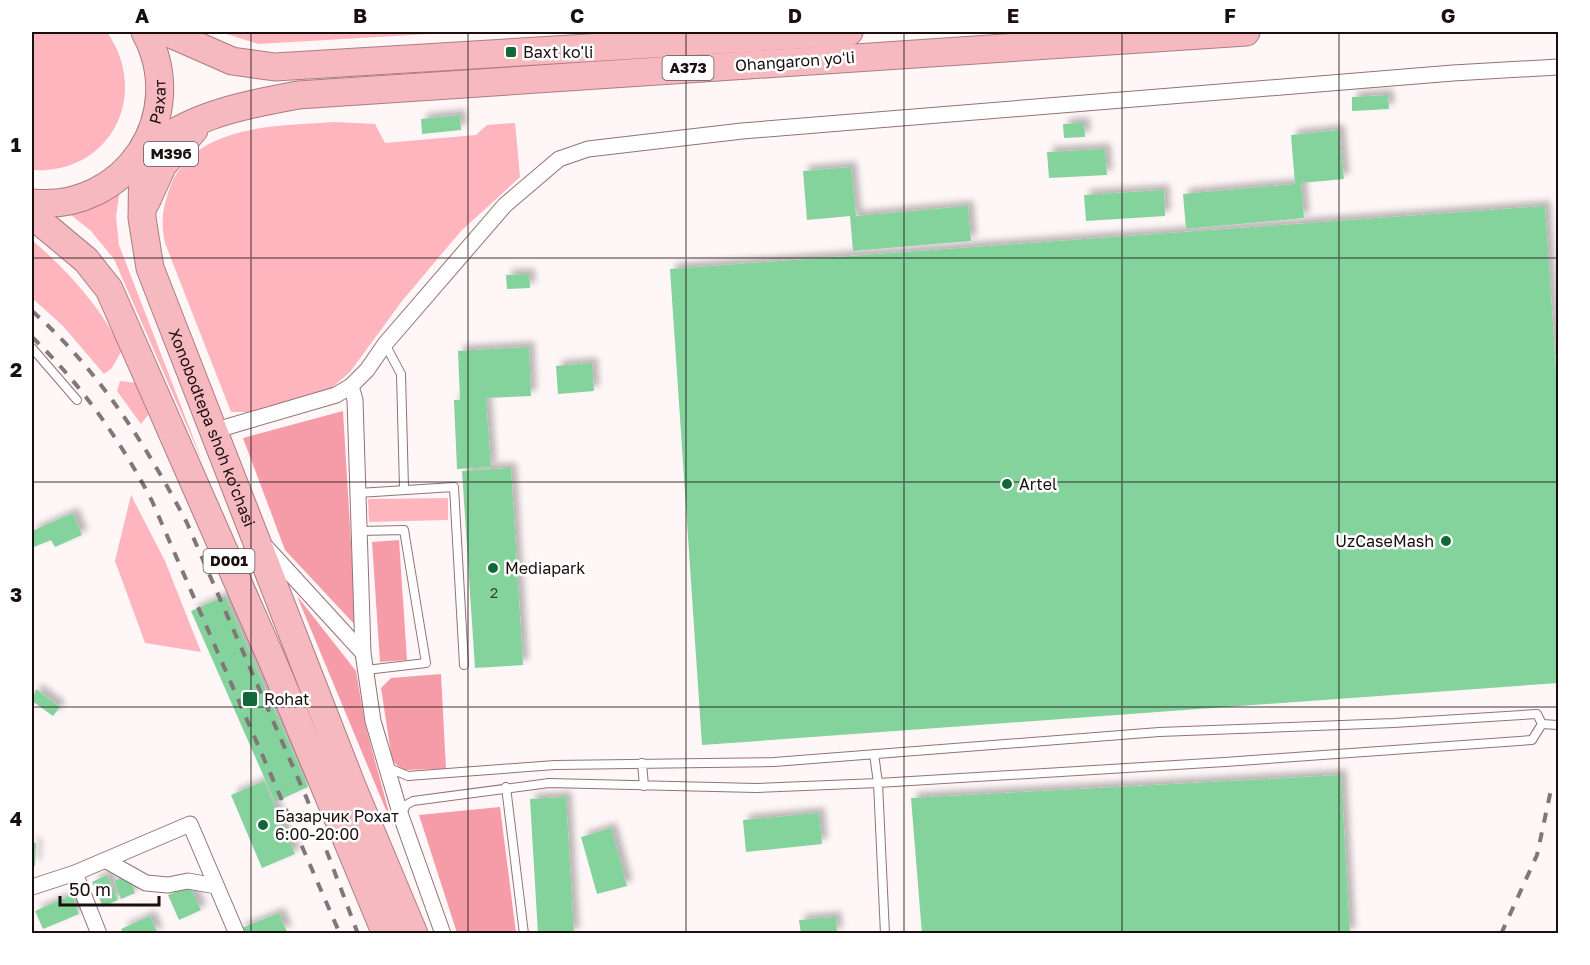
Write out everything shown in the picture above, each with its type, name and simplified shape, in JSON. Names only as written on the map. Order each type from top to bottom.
[{"type":"highway","name":"Рахат","points":[[32,203],[59,203],[92,194],[114,180],[140,155],[155,123],[160,95],[159,67],[145,32]]},
{"type":"highway","name":"Ohangaron yoʻli","points":[[166,32],[232,61],[275,67],[849,32]]},
{"type":"highway","name":"Ohangaron yoʻli","points":[[140,155],[171,132],[225,111],[273,99],[325,92],[1246,32]]},
{"type":"highway","name":"M39б","points":[[142,218],[154,180],[173,151],[200,125],[225,111]]},
{"type":"highway","name":"Xonobodtepa shoh ko'chasi","points":[[140,155],[142,218],[150,268],[352,786],[414,933]]},
{"type":"highway","name":"Xonobodtepa shoh ko'chasi","points":[[32,215],[86,260],[109,289],[272,660],[386,933]]},
{"type":"street","points":[[213,432],[336,395],[351,386],[505,206],[548,167],[573,153],[754,130],[1418,75],[1558,67]]},
{"type":"street","points":[[351,386],[355,400],[363,653],[373,721],[401,816],[443,933]]},
{"type":"street","points":[[253,533],[363,653]]},
{"type":"street","points":[[32,887],[75,873],[190,824],[237,933]]},
{"type":"street","points":[[105,860],[147,883],[168,885],[188,881],[216,886]]},
{"type":"street","points":[[75,873],[99,933]]},
{"type":"lane","points":[[385,344],[401,374],[404,488]]},
{"type":"lane","points":[[32,348],[77,400]]},
{"type":"lane","points":[[358,493],[404,488],[454,487],[464,665]]},
{"type":"lane","points":[[360,531],[404,530],[426,663],[366,670]]},
{"type":"lane","points":[[385,766],[408,776],[555,765],[774,762],[1159,732],[1394,723],[1537,714],[1542,724]]},
{"type":"lane","points":[[1542,724],[1558,725]]},
{"type":"lane","points":[[401,816],[406,806],[413,801],[549,783],[756,788],[1203,764],[1532,740],[1542,724]]},
{"type":"lane","points":[[874,753],[878,783],[885,933]]},
{"type":"lane","points":[[642,763],[644,786]]},
{"type":"lane","points":[[506,787],[524,933]]},
{"type":"shaded area","points":[[32,32],[107,32],[120,56],[125,81],[123,105],[115,127],[102,145],[83,159],[59,168],[32,170]]},
{"type":"shaded area","points":[[220,32],[463,32],[258,44]]},
{"type":"shaded area","points":[[335,122],[375,124],[385,143],[476,135],[487,125],[515,123],[520,177],[461,231],[402,301],[350,372],[328,391],[263,412],[231,412],[165,243],[163,218],[168,193],[179,170],[195,153],[214,141],[261,128]]},
{"type":"shaded area","points":[[120,189],[116,217],[119,245],[203,463],[114,259],[91,231],[66,211]]},
{"type":"shaded area","points":[[32,240],[83,290],[114,334],[122,350],[112,368],[104,374],[63,326],[32,298]]},
{"type":"shaded area","points":[[120,381],[138,383],[148,415],[141,424],[117,391]]},
{"type":"shaded area","points":[[343,411],[356,626],[285,550],[243,438]]},
{"type":"shaded area","points":[[131,495],[165,561],[201,652],[145,643],[115,561]]},
{"type":"shaded area","points":[[448,498],[448,520],[369,522],[368,499]]},
{"type":"shaded area","points":[[399,540],[407,660],[380,662],[372,542]]},
{"type":"shaded area","points":[[297,596],[356,671],[365,724],[393,827]]},
{"type":"shaded area","points":[[441,674],[446,769],[402,770],[392,760],[381,688],[391,678]]},
{"type":"shaded area","points":[[500,807],[516,933],[457,933],[419,815]]},
{"type":"building","points":[[1388,95],[1389,109],[1352,111],[1352,97]]},
{"type":"building","points":[[460,115],[461,130],[422,134],[421,119]]},
{"type":"building","points":[[1084,123],[1085,137],[1064,138],[1063,124]]},
{"type":"building","points":[[1339,130],[1344,179],[1301,183],[1304,218],[1186,229],[1183,194],[1295,184],[1291,135]]},
{"type":"building","points":[[1105,149],[1107,175],[1049,178],[1047,152]]},
{"type":"building","points":[[851,167],[856,216],[968,206],[971,241],[853,251],[850,216],[807,220],[803,171]]},
{"type":"building","points":[[1164,190],[1165,216],[1086,221],[1084,195]]},
{"type":"building","name":"Artel","points":[[1545,206],[1558,399],[1558,683],[702,745],[670,269]]},
{"type":"building","points":[[529,274],[530,288],[507,289],[506,275]]},
{"type":"building","points":[[529,347],[531,396],[486,398],[491,467],[457,469],[454,400],[460,400],[458,351]]},
{"type":"building","points":[[592,363],[594,391],[558,394],[556,366]]},
{"type":"building","points":[[511,468],[523,665],[475,668],[462,471]]},
{"type":"building","points":[[73,513],[82,535],[55,547],[51,540],[34,547],[32,531]]},
{"type":"building","points":[[225,596],[308,787],[275,802],[191,611]]},
{"type":"building","points":[[36,689],[60,707],[53,716],[32,701]]},
{"type":"building","points":[[1341,775],[1350,934],[922,934],[911,798]]},
{"type":"building","name":"Базарчик Рохат 6:00-20:00","points":[[264,781],[295,854],[262,868],[231,795]]},
{"type":"building","points":[[566,797],[574,934],[538,934],[530,799]]},
{"type":"building","points":[[819,813],[822,844],[746,852],[743,820]]},
{"type":"building","points":[[611,828],[627,886],[597,894],[581,837]]},
{"type":"building","points":[[32,843],[36,843],[35,866],[32,865]]},
{"type":"building","points":[[107,875],[118,900],[103,907],[92,882]]},
{"type":"building","points":[[128,875],[135,893],[121,899],[114,881]]},
{"type":"building","points":[[190,886],[201,910],[179,920],[168,895]]},
{"type":"building","points":[[72,895],[79,914],[43,929],[35,911]]},
{"type":"building","points":[[279,913],[287,932],[241,934],[239,929]]},
{"type":"building","points":[[150,916],[158,934],[124,934],[121,929]]},
{"type":"building","points":[[836,917],[837,934],[801,934],[799,920]]},
{"type":"railway","points":[[32,311],[79,358],[100,383],[138,437],[187,523],[307,799],[358,934]]},
{"type":"railway","points":[[32,337],[67,374],[99,414],[152,501],[340,934]]},
{"type":"railway","points":[[1501,934],[1537,855],[1552,785]]},
{"type":"place","name":"Baxt ko'li","points":[[511,52]]},
{"type":"place","name":"Artel","points":[[1007,484]]},
{"type":"place","name":"UzCaseMash","points":[[1446,541]]},
{"type":"place","name":"Mediapark","points":[[493,568]]},
{"type":"place","name":"Rohat","points":[[250,699]]},
{"type":"place","name":"Базарчик Рохат 6:00-20:00","points":[[263,825]]}]
